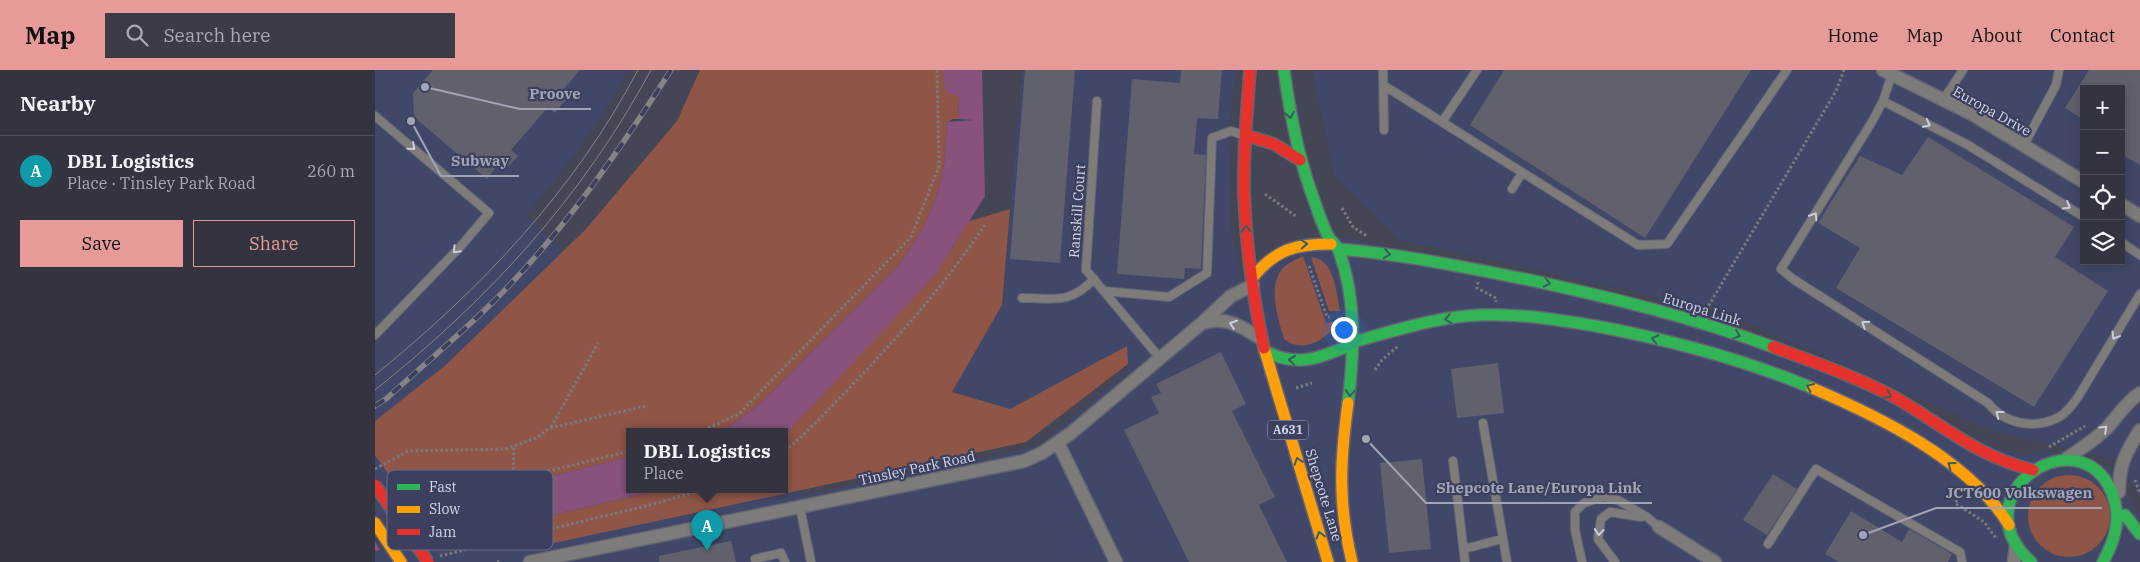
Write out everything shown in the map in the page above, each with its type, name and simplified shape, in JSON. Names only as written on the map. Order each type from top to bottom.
[{"type":"main road","name":"Shepcote Lane","points":[[1250,70],[1245,135],[1244,191],[1246,237],[1263,345],[1328,562]]},
{"type":"main road","name":"Shepcote Lane","points":[[1284,70],[1289,108],[1300,160],[1311,198],[1335,246],[1351,303],[1353,343],[1350,391],[1341,465],[1343,520],[1352,562]]},
{"type":"main road","points":[[1245,135],[1268,141],[1286,149],[1300,160]]},
{"type":"main road","points":[[1253,281],[1257,271],[1288,247],[1296,245],[1335,246]]},
{"type":"main road","name":"Europa Link","points":[[1335,246],[1479,270],[1572,289],[1703,323],[1797,356],[1873,387],[1896,399],[1990,458],[2033,470]]},
{"type":"main road","points":[[1263,345],[1280,359],[1309,361],[1353,343],[1422,323],[1469,316],[1496,315],[1589,324],[1667,341],[1797,381],[1920,442],[1966,476],[1999,508],[2009,525],[2015,544],[2031,562]]},
{"type":"main road","points":[[2009,525],[2013,494],[2025,476],[2048,462],[2065,458],[2087,462],[2097,467],[2114,482],[2119,492],[2125,515],[2140,534]]},
{"type":"main road","points":[[375,485],[387,501]]},
{"type":"main road","points":[[2103,562],[2116,548],[2121,538],[2125,515]]},
{"type":"main road","points":[[375,523],[387,541]]},
{"type":"main road","points":[[393,550],[401,562]]},
{"type":"street","name":"Europa Drive","points":[[1888,72],[1972,114],[2080,180]]},
{"type":"street","points":[[2125,207],[2140,216]]},
{"type":"street","name":"Tinsley Park Road","points":[[530,562],[1017,462],[1042,453],[1058,443],[1231,296],[1253,281]]},
{"type":"street","points":[[1201,323],[1217,320],[1232,322],[1263,345]]},
{"type":"street","points":[[2065,458],[2089,443],[2107,427],[2132,398],[2140,393]]},
{"type":"street","points":[[2119,492],[2119,478],[2124,458],[2130,443],[2140,430]]},
{"type":"street","points":[[1058,443],[1116,562]]},
{"type":"street","points":[[1655,523],[1715,562]]},
{"type":"street","points":[[2014,562],[2015,544]]},
{"type":"lane","points":[[1383,70],[1383,130]]},
{"type":"lane","points":[[1442,122],[1477,70]]},
{"type":"lane","points":[[1383,85],[1638,246],[1667,244],[1787,70]]},
{"type":"lane","points":[[1943,100],[1963,70]]},
{"type":"lane","points":[[2024,146],[2056,85],[2059,70]]},
{"type":"lane","points":[[1888,72],[1883,101],[1781,269],[1793,279],[1988,403],[1994,411],[2007,420],[2027,424],[2050,421],[2068,410],[2078,397],[2140,294]]},
{"type":"lane","name":"Ranskill Court","points":[[1097,101],[1086,270],[1159,357]]},
{"type":"lane","points":[[1883,101],[1968,145],[2080,215]]},
{"type":"lane","points":[[375,116],[489,214],[460,247],[375,335]]},
{"type":"lane","points":[[1104,291],[1169,297],[1207,274],[1212,138],[1231,132],[1245,135]]},
{"type":"lane","points":[[1512,189],[1523,173]]},
{"type":"lane","points":[[2125,245],[2140,255]]},
{"type":"lane","points":[[1022,298],[1072,297],[1094,279]]},
{"type":"lane","points":[[1483,423],[1507,562]]},
{"type":"lane","points":[[1453,461],[1465,562]]},
{"type":"lane","points":[[1768,544],[1816,468],[1960,552],[1962,562]]},
{"type":"lane","points":[[1582,562],[1575,530],[1575,512],[1584,502],[1603,496],[1618,500],[1655,523]]},
{"type":"lane","points":[[801,507],[811,562]]},
{"type":"lane","points":[[1615,562],[1598,538],[1601,518],[1609,512],[1655,523]]},
{"type":"lane","points":[[1464,549],[1502,539]]},
{"type":"lane","points":[[755,559],[781,553],[785,562]]},
{"type":"path","points":[[708,428],[739,414],[911,237],[939,166],[937,70]]},
{"type":"path","points":[[1703,323],[1706,311],[1837,91],[1844,70]]},
{"type":"path","points":[[788,448],[832,406],[933,296],[963,259],[986,224]]},
{"type":"path","points":[[550,428],[598,343]]},
{"type":"path","points":[[375,469],[408,450],[505,449],[536,438],[550,428],[646,406]]},
{"type":"path","points":[[513,470],[514,446]]},
{"type":"path","points":[[553,470],[626,452]]},
{"type":"path","points":[[553,529],[692,493]]},
{"type":"path","points":[[430,560],[470,550]]},
{"type":"shaded area","points":[[375,70],[628,70],[601,116],[572,157],[526,215],[739,428],[626,428],[626,493],[788,493],[788,477],[805,495],[1019,451],[1042,443],[1128,371],[1127,346],[1010,409],[952,392],[1002,305],[1022,70],[1236,70],[1229,125],[1231,232],[1242,280],[1335,236],[1508,271],[1644,304],[1886,390],[1972,438],[2004,450],[2025,454],[2048,452],[2083,456],[2106,465],[2117,475],[2140,518],[2140,562],[375,562]]},
{"type":"shaded area","points":[[700,70],[944,70],[959,96],[958,119],[947,122],[945,159],[941,181],[928,217],[909,250],[894,270],[774,390],[753,409],[729,426],[725,428],[626,428],[626,458],[553,476],[553,470],[387,470],[387,472],[375,455],[375,421],[447,364],[586,229],[677,121]]},
{"type":"shaded area","points":[[943,70],[982,70],[985,196],[935,275],[788,432],[788,428],[725,428],[753,409],[774,390],[894,270],[909,250],[928,217],[941,181],[945,159],[947,122],[974,120],[958,119],[959,96],[945,92]]},
{"type":"shaded area","points":[[1312,70],[2140,70],[2140,496],[2114,459],[1996,432],[1719,310],[1400,240],[1335,177]]},
{"type":"shaded area","points":[[1010,209],[1002,305],[952,392],[1010,409],[1127,346],[1128,364],[1026,442],[788,493],[788,432],[953,247],[967,222]]},
{"type":"shaded area","points":[[1303,256],[1326,323],[1339,321],[1322,338],[1307,345],[1299,345],[1292,344],[1284,339],[1275,302],[1275,293],[1278,275],[1283,268]]},
{"type":"shaded area","points":[[1311,257],[1319,259],[1330,270],[1340,311],[1329,311]]},
{"type":"shaded area","points":[[626,458],[626,493],[647,493],[553,515],[553,476]]},
{"type":"shaded area","points":[[2061,475],[2077,475],[2092,482],[2103,493],[2110,508],[2107,532],[2098,545],[2077,557],[2061,557],[2046,550],[2035,539],[2028,524],[2028,508],[2035,493],[2046,482]]},
{"type":"shaded area","points":[[647,493],[788,493],[553,543],[553,515]]},
{"type":"shaded area","points":[[387,518],[387,549],[375,551],[375,521]]},
{"type":"pier","points":[[387,515],[387,550],[397,550],[382,553],[375,542],[375,518]]},
{"type":"building","points":[[433,70],[580,70],[562,91],[568,97],[555,113],[548,107],[511,150],[518,156],[504,171],[498,165],[487,179],[414,117],[413,93]]},
{"type":"building","points":[[1025,70],[1075,70],[1060,263],[1010,259]]},
{"type":"building","points":[[1181,70],[1222,70],[1218,119],[1197,118],[1194,154],[1206,155],[1201,269],[1185,268],[1184,279],[1117,274],[1132,79],[1180,83]]},
{"type":"building","points":[[1504,70],[1751,70],[1645,238],[1470,125]]},
{"type":"building","points":[[2089,70],[2140,70],[2140,165],[2125,156],[2125,85],[2080,85],[2080,117],[2065,108]]},
{"type":"building","points":[[1928,137],[2074,227],[2055,257],[2108,291],[2034,407],[1836,288],[1860,248],[1818,223],[1860,156],[1902,175]]},
{"type":"building","points":[[1221,352],[1246,404],[1232,411],[1275,497],[1259,505],[1287,562],[1189,562],[1124,430],[1159,413],[1151,397],[1161,393],[1156,384]]},
{"type":"building","points":[[1498,363],[1504,413],[1457,418],[1451,369]]},
{"type":"building","points":[[1422,459],[1431,549],[1389,553],[1380,463]]},
{"type":"building","points":[[1773,474],[1797,489],[1767,535],[1743,520]]},
{"type":"building","points":[[1851,511],[1902,542],[1909,529],[1952,554],[1948,562],[1839,562],[1825,554]]},
{"type":"building","points":[[731,541],[736,562],[659,562],[659,556]]},
{"type":"tram line","points":[[375,375],[452,308],[522,236],[585,157],[613,114],[638,70]]},
{"type":"tram line","points":[[375,390],[456,320],[494,283],[529,244],[563,204],[595,161],[624,117],[651,70]]},
{"type":"railway","points":[[375,406],[386,399],[469,325],[545,246],[611,160],[671,70]]},
{"type":"traffic: fast","points":[[1284,70],[1303,168],[1324,227],[1339,251],[1349,288],[1353,346],[1348,403]]},
{"type":"traffic: fast","points":[[1338,249],[1432,261],[1525,279],[1681,317],[1773,347]]},
{"type":"traffic: fast","points":[[1353,342],[1415,325],[1463,316],[1494,315],[1553,319],[1596,326],[1679,344],[1733,359],[1812,388]]},
{"type":"traffic: fast","points":[[1265,351],[1277,356],[1298,360],[1319,357],[1352,344]]},
{"type":"traffic: fast","points":[[2031,562],[2012,536],[2008,511],[2016,489],[2032,472],[2053,462],[2075,461],[2096,470],[2112,493],[2115,502],[2116,529],[2103,562]]},
{"type":"traffic: fast","points":[[2125,515],[2140,534]]},
{"type":"traffic: slow","points":[[1253,277],[1270,260],[1287,250],[1307,245],[1331,244]]},
{"type":"traffic: slow","points":[[1264,348],[1328,562]]},
{"type":"traffic: slow","points":[[1812,388],[1866,412],[1894,427],[1947,461],[1971,480],[1992,502],[2009,525]]},
{"type":"traffic: slow","points":[[1348,403],[1343,444],[1342,501],[1347,541],[1352,562]]},
{"type":"traffic: slow","points":[[375,523],[387,541]]},
{"type":"traffic: slow","points":[[393,550],[401,562]]},
{"type":"traffic: jam","points":[[1250,70],[1245,132],[1245,213],[1251,271],[1264,348]]},
{"type":"traffic: jam","points":[[1245,135],[1274,144],[1300,160]]},
{"type":"traffic: jam","points":[[1773,347],[1835,370],[1881,390],[1978,449],[2013,464],[2033,470]]},
{"type":"traffic: jam","points":[[375,485],[387,502]]},
{"type":"traffic: jam","points":[[420,550],[428,562]]},
{"type":"place","name":"Proove","points":[[425,87]]},
{"type":"place","name":"Subway","points":[[411,121]]},
{"type":"place","name":"Shepcote Lane/Europa Link","points":[[1366,439]]},
{"type":"place","name":"JCT600 Volkswagen","points":[[1863,535]]},
{"type":"place","name":"DBL Logistics","points":[[707,551]]}]
